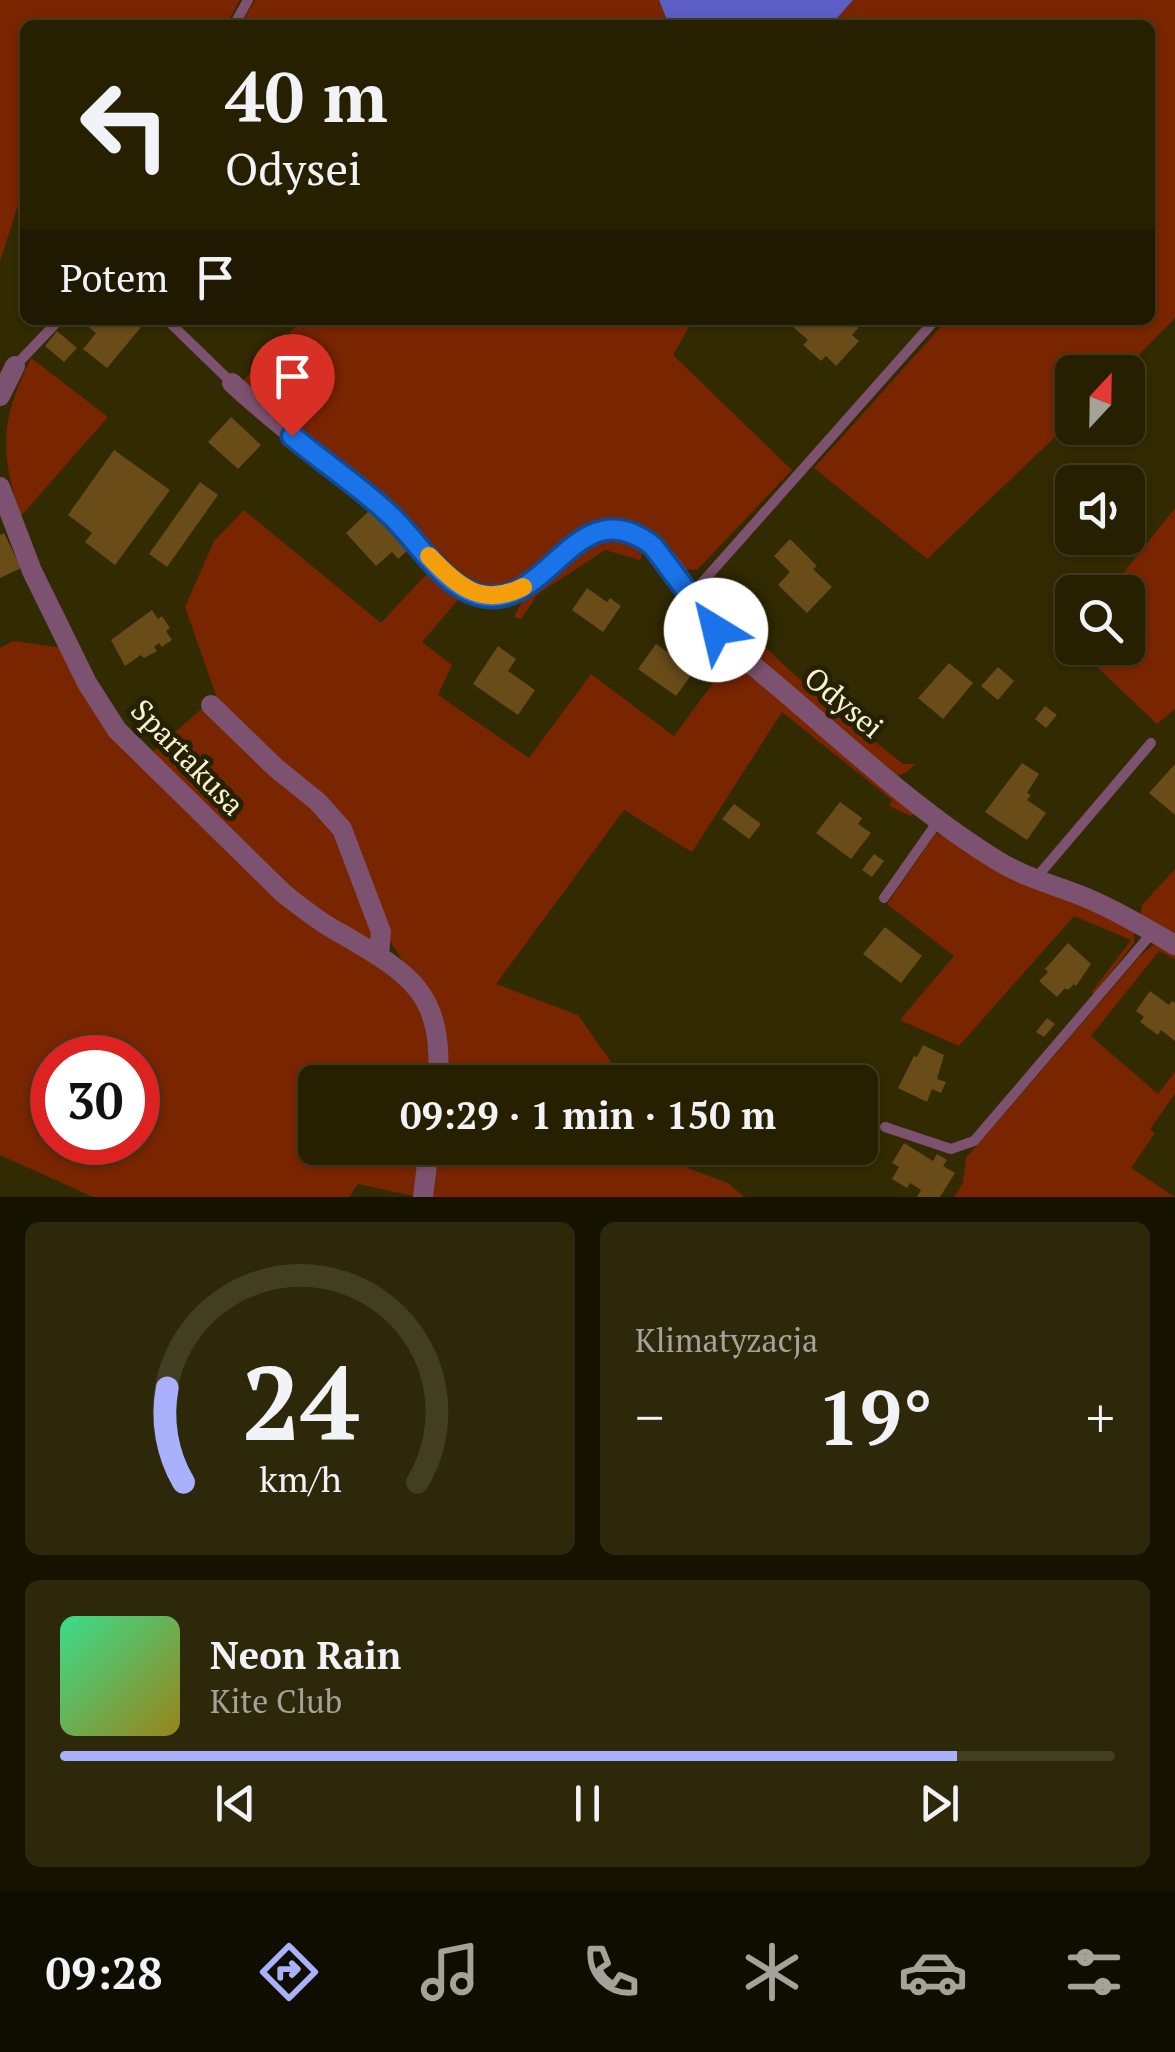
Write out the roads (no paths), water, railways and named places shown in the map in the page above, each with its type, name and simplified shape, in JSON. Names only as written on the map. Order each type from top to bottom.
[{"type":"street","points":[[0,396],[16,366]]},
{"type":"street","name":"Odysei","points":[[232,383],[390,514],[465,590],[488,597],[510,594],[531,583],[585,538],[607,529],[642,538],[653,546],[730,646],[939,820],[1002,864],[1115,910],[1175,945]]},
{"type":"street","name":"Spartakusa","points":[[0,487],[32,571],[87,683],[117,730],[209,824],[283,892],[313,916],[397,966],[425,999],[438,1037],[438,1065]]},
{"type":"street","name":"Spartakusa","points":[[211,705],[276,768],[318,802],[342,829],[381,932],[379,955]]},
{"type":"street","points":[[423,1197],[428,1165]]},
{"type":"lane","points":[[16,366],[54,325]]},
{"type":"lane","points":[[171,325],[232,383]]},
{"type":"lane","points":[[690,596],[930,325]]},
{"type":"lane","points":[[1036,879],[1151,743]]},
{"type":"lane","points":[[884,898],[939,820]]},
{"type":"lane","points":[[885,1127],[951,1149],[974,1141],[1152,932]]}]
